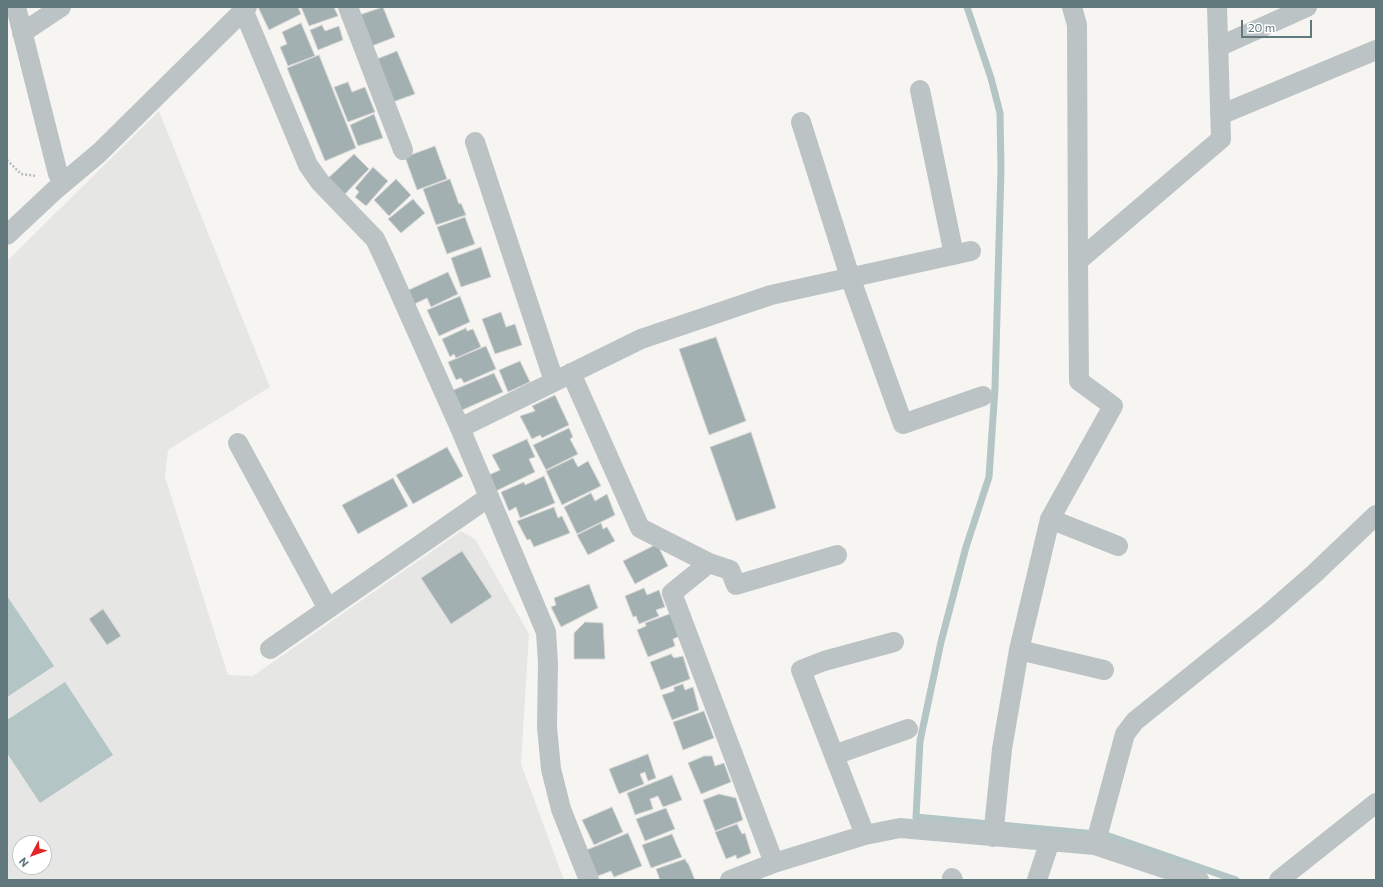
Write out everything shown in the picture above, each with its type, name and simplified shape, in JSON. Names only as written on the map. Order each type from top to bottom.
[{"type":"street","points":[[16,7],[58,174]]},
{"type":"street","points":[[22,33],[61,7]]},
{"type":"street","points":[[348,7],[403,150]]},
{"type":"street","points":[[994,829],[1002,749],[1019,650],[1050,519],[1113,406],[1078,381],[1078,25],[1072,7]]},
{"type":"street","points":[[1078,260],[1221,139],[1217,7]]},
{"type":"street","points":[[1218,47],[1307,7]]},
{"type":"street","points":[[7,235],[55,190],[100,153],[244,8],[308,165],[320,182],[375,239],[460,428],[546,632],[548,663],[547,727],[551,769],[561,809],[589,880]]},
{"type":"street","points":[[1220,115],[1376,50]]},
{"type":"street","points":[[460,428],[648,336],[771,295],[963,253],[920,90]]},
{"type":"street","points":[[801,122],[850,277],[903,424],[983,396]]},
{"type":"street","points":[[475,142],[562,377],[640,528],[709,563],[730,570],[736,585],[837,555]]},
{"type":"street","points":[[238,443],[328,609]]},
{"type":"street","points":[[270,649],[489,496]]},
{"type":"street","points":[[1096,837],[1125,734],[1135,721],[1267,615],[1314,574],[1376,515]]},
{"type":"street","points":[[1050,519],[1118,546]]},
{"type":"street","points":[[709,563],[672,593],[774,863]]},
{"type":"street","points":[[865,835],[801,670],[824,661],[894,642]]},
{"type":"street","points":[[1019,650],[1104,670]]},
{"type":"street","points":[[834,755],[908,728]]},
{"type":"street","points":[[1279,880],[1376,803]]},
{"type":"street","points":[[730,880],[774,863],[865,835],[900,828],[994,829],[1050,841],[1096,837],[1199,880]]},
{"type":"street","points":[[1037,880],[1050,841]]},
{"type":"shaded area","points":[[159,111],[270,387],[168,450],[165,477],[228,675],[253,676],[461,531],[475,539],[529,634],[521,764],[564,880],[7,880],[7,261]]},
{"type":"shaded area","points":[[7,596],[54,666],[7,697]]},
{"type":"shaded area","points":[[65,682],[113,755],[40,803],[7,753],[7,720]]},
{"type":"building","points":[[258,7],[298,7],[301,14],[269,30]]},
{"type":"building","points":[[301,7],[334,7],[338,16],[309,26]]},
{"type":"building","points":[[383,7],[395,37],[372,46],[356,16]]},
{"type":"building","points":[[301,23],[315,56],[288,66],[280,47],[287,44],[282,32]]},
{"type":"building","points":[[322,25],[325,31],[339,26],[343,40],[318,50],[310,30]]},
{"type":"building","points":[[397,51],[415,94],[390,103],[372,61]]},
{"type":"building","points":[[319,55],[356,148],[325,161],[287,68]]},
{"type":"building","points":[[348,82],[352,92],[365,87],[375,112],[348,122],[334,87]]},
{"type":"building","points":[[374,114],[383,138],[358,146],[350,125]]},
{"type":"building","points":[[435,146],[447,179],[417,190],[405,157]]},
{"type":"building","points":[[354,154],[369,169],[342,197],[325,181]]},
{"type":"building","points":[[373,167],[388,181],[366,206],[355,197],[359,192],[355,188]]},
{"type":"building","points":[[396,179],[411,195],[389,216],[374,200]]},
{"type":"building","points":[[450,179],[459,204],[461,203],[466,215],[436,225],[423,189]]},
{"type":"building","points":[[413,199],[425,213],[401,233],[388,219]]},
{"type":"building","points":[[465,217],[475,244],[447,254],[437,227]]},
{"type":"building","points":[[481,247],[491,277],[461,287],[451,258]]},
{"type":"building","points":[[448,272],[458,294],[431,307],[427,298],[408,307],[402,293]]},
{"type":"building","points":[[460,296],[470,322],[439,336],[427,310]]},
{"type":"building","points":[[501,312],[506,327],[515,324],[522,345],[495,354],[482,319]]},
{"type":"building","points":[[466,328],[467,331],[473,329],[481,347],[456,358],[454,354],[450,357],[442,339]]},
{"type":"building","points":[[716,337],[746,421],[709,435],[679,349]]},
{"type":"building","points":[[486,346],[496,369],[464,383],[461,378],[456,380],[448,362]]},
{"type":"building","points":[[520,361],[530,382],[508,392],[499,370]]},
{"type":"building","points":[[494,373],[503,392],[460,411],[451,391]]},
{"type":"building","points":[[555,395],[569,425],[542,438],[540,435],[532,439],[520,416],[535,411],[532,406]]},
{"type":"building","points":[[569,428],[573,437],[570,439],[578,454],[546,470],[533,445]]},
{"type":"building","points":[[751,432],[776,508],[736,521],[710,447]]},
{"type":"building","points":[[527,439],[535,457],[529,459],[535,472],[496,491],[489,475],[500,470],[492,455]]},
{"type":"building","points":[[447,447],[463,476],[413,504],[396,475]]},
{"type":"building","points":[[573,458],[578,467],[588,461],[601,486],[562,505],[546,471]]},
{"type":"building","points":[[544,476],[555,503],[520,518],[516,507],[509,511],[501,492],[524,482],[525,485]]},
{"type":"building","points":[[393,478],[408,506],[358,534],[342,505]]},
{"type":"building","points":[[591,493],[595,501],[607,494],[615,515],[577,534],[564,507]]},
{"type":"building","points":[[554,507],[558,518],[562,516],[570,533],[534,547],[530,539],[527,540],[517,521]]},
{"type":"building","points":[[601,523],[603,529],[607,527],[615,541],[588,555],[577,535]]},
{"type":"building","points":[[657,544],[668,566],[635,584],[623,561]]},
{"type":"building","points":[[462,551],[492,597],[451,624],[421,578]]},
{"type":"building","points":[[589,584],[598,608],[561,627],[551,607],[556,605],[554,598]]},
{"type":"building","points":[[644,588],[647,595],[659,590],[665,607],[656,610],[659,616],[639,624],[636,616],[633,617],[625,596]]},
{"type":"building","points":[[103,609],[121,636],[107,645],[89,619]]},
{"type":"building","points":[[672,613],[680,636],[673,639],[675,646],[648,657],[637,630],[646,626],[645,623]]},
{"type":"building","points":[[585,622],[603,623],[605,659],[574,659],[574,633]]},
{"type":"building","points":[[671,654],[674,658],[683,656],[690,679],[661,690],[650,662]]},
{"type":"building","points":[[683,684],[685,690],[693,687],[699,710],[672,720],[662,695],[674,691],[674,687]]},
{"type":"building","points":[[704,711],[714,738],[683,750],[673,722]]},
{"type":"building","points":[[648,754],[656,778],[648,781],[645,772],[640,774],[644,784],[619,794],[609,769]]},
{"type":"building","points":[[704,756],[712,756],[715,766],[724,763],[731,782],[701,794],[688,763]]},
{"type":"building","points":[[672,775],[682,800],[663,807],[658,796],[650,799],[653,809],[635,815],[627,793]]},
{"type":"building","points":[[719,794],[736,798],[743,820],[715,831],[703,800]]},
{"type":"building","points":[[612,807],[623,832],[594,845],[582,820]]},
{"type":"building","points":[[666,808],[675,829],[645,841],[636,819]]},
{"type":"building","points":[[737,824],[742,834],[745,833],[751,853],[737,859],[736,855],[726,859],[715,832]]},
{"type":"building","points":[[628,833],[642,866],[614,877],[611,871],[595,877],[584,851]]},
{"type":"building","points":[[672,834],[682,857],[651,868],[642,845]]},
{"type":"building","points":[[685,859],[695,880],[660,880],[656,869]]},
{"type":"waterway","points":[[967,7],[991,78],[1000,113],[1001,169],[995,388],[989,477],[966,547],[941,642],[920,741],[916,817],[1106,835],[1236,880]]}]
